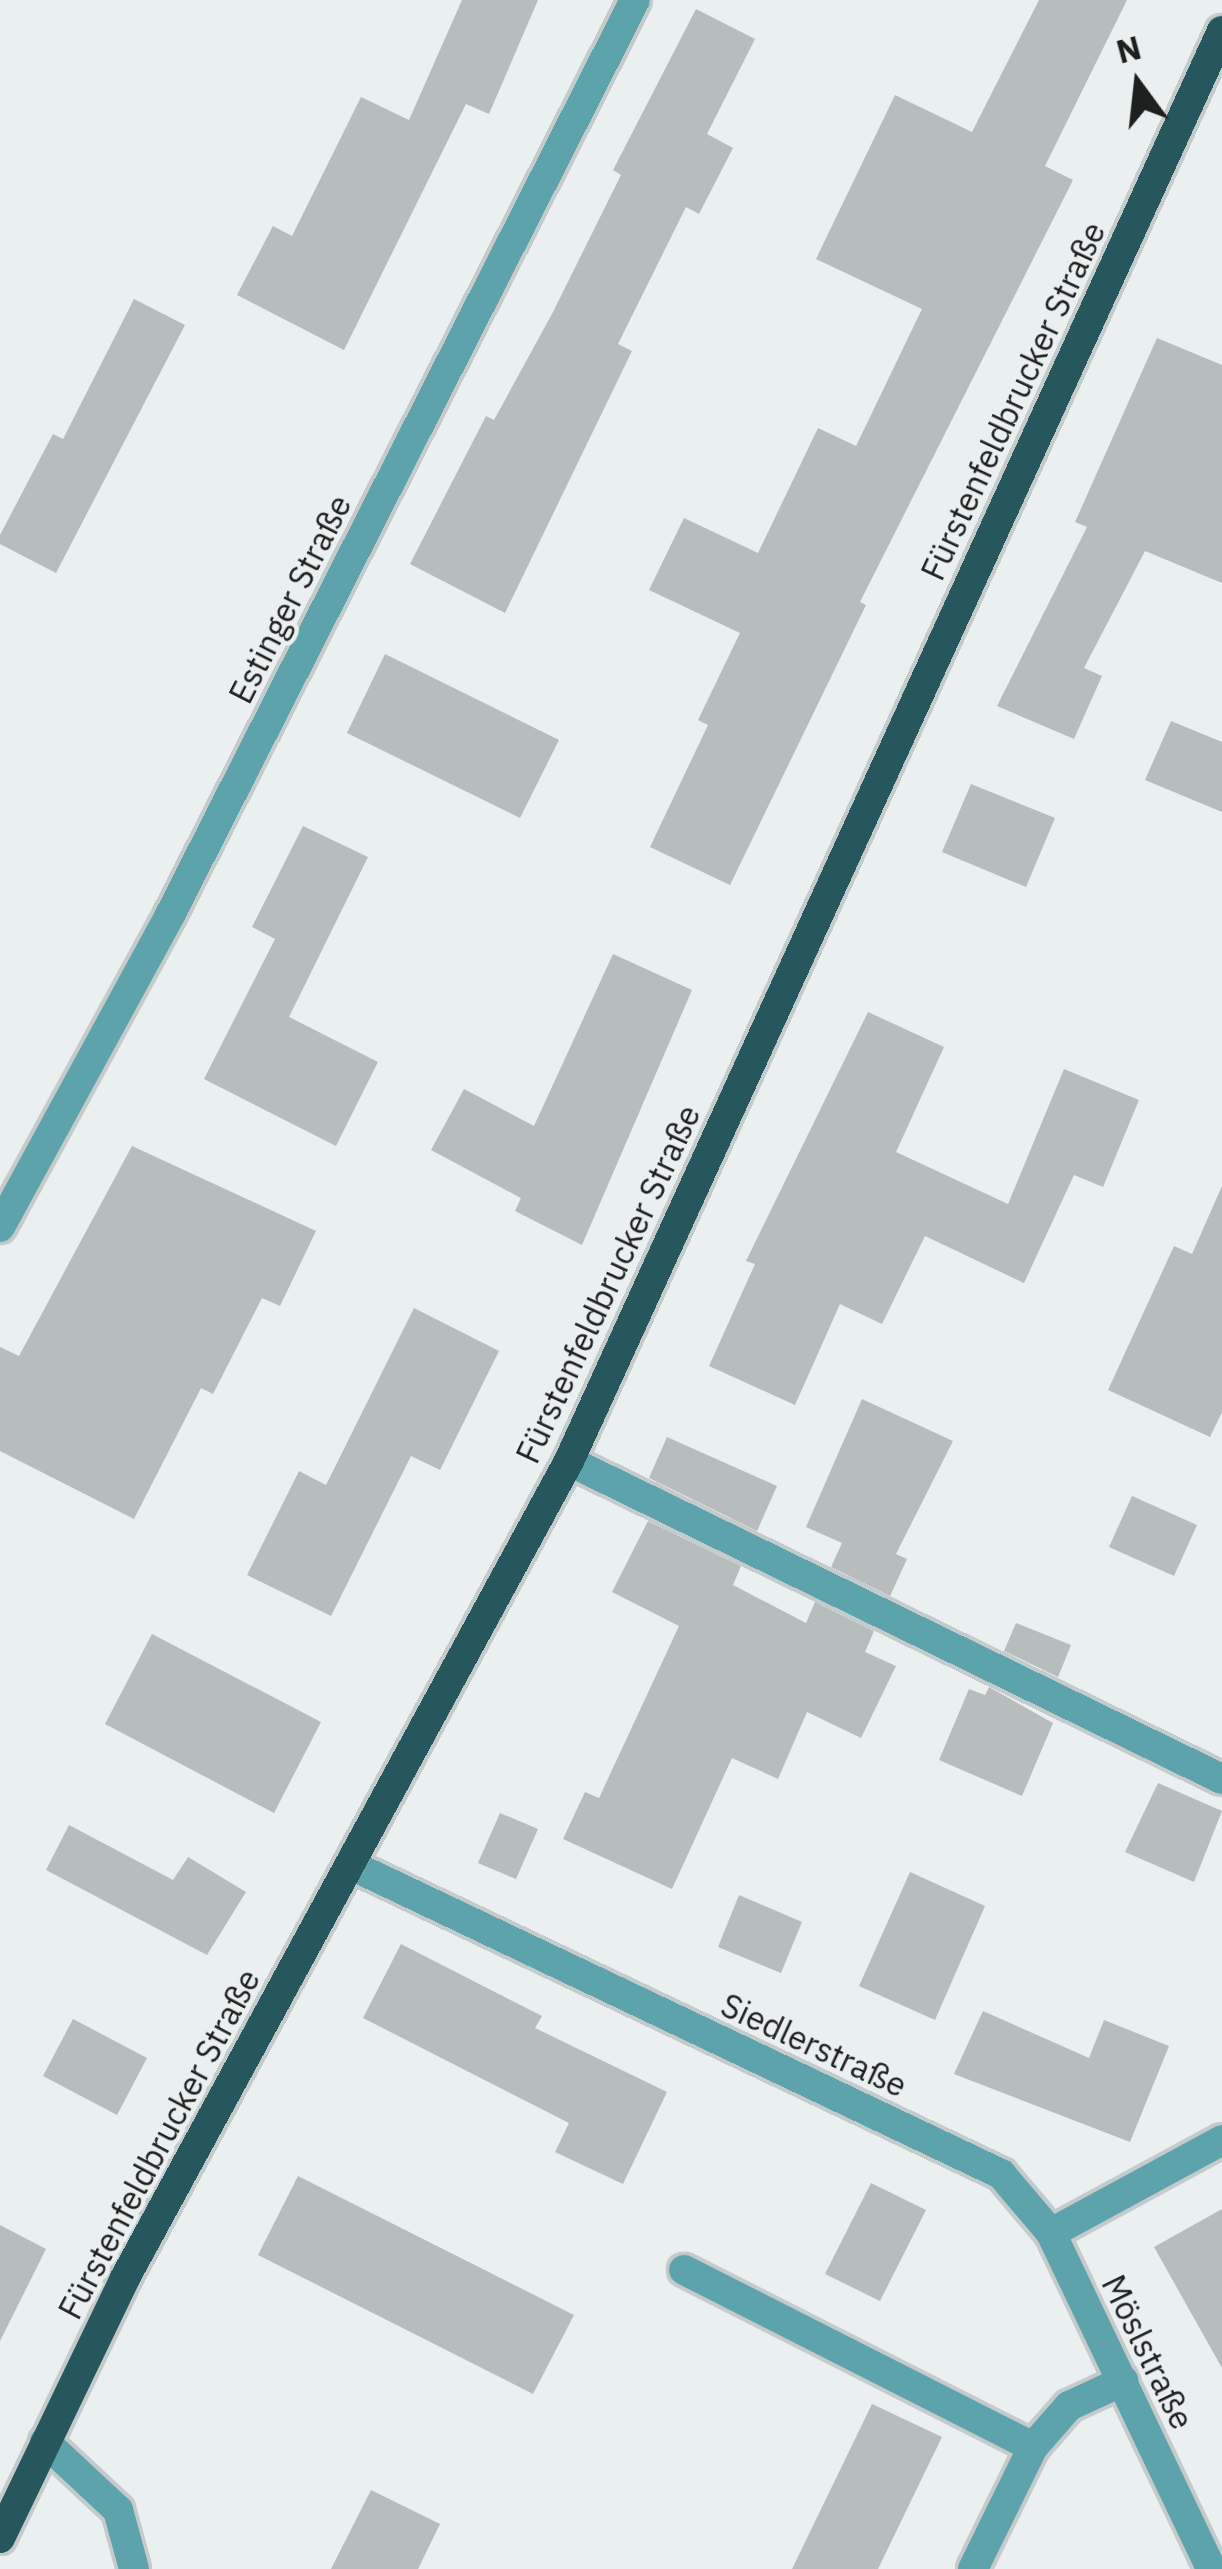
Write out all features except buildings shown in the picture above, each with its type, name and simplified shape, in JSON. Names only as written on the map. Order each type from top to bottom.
[{"type":"main road","name":"Fürstenfeldbrucker Straße","points":[[0,2538],[125,2278],[569,1461],[1222,32]]},
{"type":"street","name":"Estinger Straße","points":[[0,1227],[170,915],[635,0]]},
{"type":"street","points":[[569,1461],[1222,1779]]},
{"type":"street","name":"Siedlerstraße","points":[[351,1865],[1001,2174],[1051,2233]]},
{"type":"street","points":[[1051,2233],[1222,2140]]},
{"type":"street","name":"Möslstraße","points":[[1051,2233],[1211,2569]]},
{"type":"street","points":[[684,2270],[1033,2447]]},
{"type":"street","points":[[973,2569],[1033,2447],[1069,2406],[1123,2381]]},
{"type":"street","points":[[46,2442],[118,2510],[134,2569]]}]
